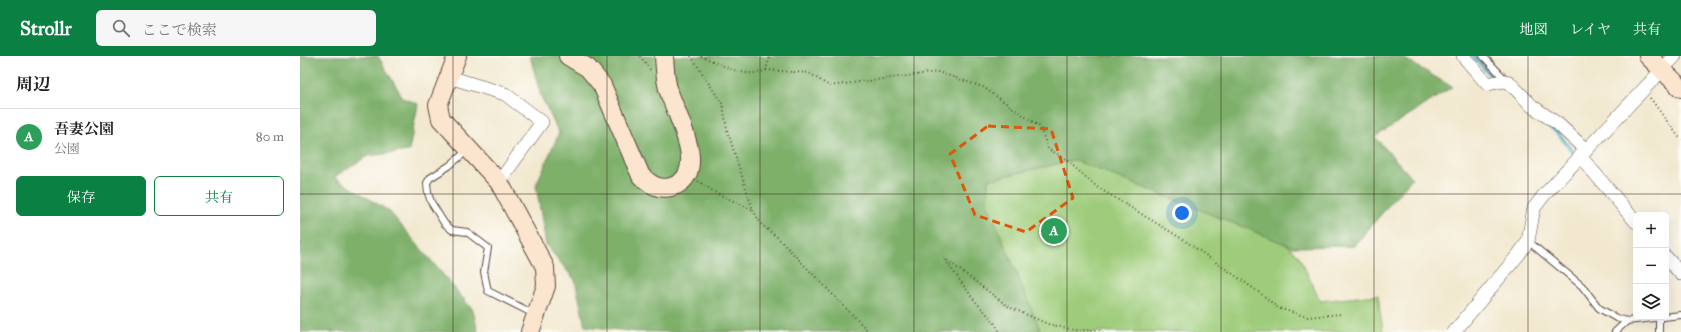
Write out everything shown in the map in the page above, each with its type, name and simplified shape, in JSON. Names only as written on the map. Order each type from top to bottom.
[{"type":"street","points":[[457,56],[438,104],[442,119],[499,182],[545,267],[546,286],[530,332]]},
{"type":"street","points":[[568,56],[588,68],[602,85],[637,168],[647,182],[660,188],[679,183],[690,169],[689,147],[668,90],[664,56]]},
{"type":"street","points":[[1463,56],[1487,84],[1501,82],[1558,124],[1583,153],[1633,218]]},
{"type":"street","points":[[1648,56],[1681,88]]},
{"type":"street","points":[[1454,332],[1519,254],[1528,241],[1534,208],[1583,153],[1675,56]]},
{"type":"street","points":[[449,77],[505,94],[542,122],[499,182]]},
{"type":"street","points":[[1669,260],[1679,269]]},
{"type":"lane","points":[[1483,56],[1501,82]]},
{"type":"lane","points":[[469,149],[449,166],[430,178],[427,183],[431,202],[444,224],[452,230],[467,232],[488,248],[484,272],[488,291],[536,314]]},
{"type":"lane","points":[[1528,241],[1582,286],[1599,308],[1616,318],[1627,321],[1643,320]]},
{"type":"lane","points":[[1669,317],[1681,315]]},
{"type":"lane","points":[[1659,320],[1659,332]]},
{"type":"lane","points":[[1615,332],[1627,321]]},
{"type":"path","points":[[691,56],[723,105],[727,130],[754,210],[761,224],[805,265],[869,332]]},
{"type":"path","points":[[701,56],[746,74],[760,73],[766,70],[809,73],[829,86],[938,72],[984,87],[1040,127],[1048,149],[1063,156],[1097,187],[1184,240],[1260,293],[1278,308],[1307,317],[1342,314]]},
{"type":"path","points":[[766,70],[770,56]]},
{"type":"path","points":[[1643,90],[1681,140]]},
{"type":"path","points":[[690,169],[695,174],[695,180],[716,193],[754,210]]},
{"type":"path","points":[[1000,332],[994,322],[976,301],[944,258],[1009,307],[1048,324],[1074,330],[1100,330],[1103,332]]},
{"type":"highlighted area","points":[[988,126],[1051,129],[1073,198],[1026,232],[975,215],[950,154]]},
{"type":"green space","points":[[300,56],[378,56],[403,98],[418,104],[409,151],[368,156],[334,177],[389,211],[473,310],[478,332],[300,332]]},
{"type":"green space","points":[[530,56],[1400,56],[1452,87],[1375,137],[1412,178],[1354,246],[1293,247],[1074,160],[988,180],[987,202],[1041,332],[637,332],[585,326],[575,280],[546,245],[536,185],[559,133],[541,96]]},
{"type":"green space","points":[[934,117],[1241,200],[1299,256],[1320,301],[1378,295],[1383,332],[986,332]]},
{"type":"waterway","points":[[1473,56],[1495,80]]},
{"type":"waterway","points":[[1501,85],[1527,110],[1559,134],[1574,154]]},
{"type":"waterway","points":[[1675,276],[1681,283]]},
{"type":"place","name":"吾妻公園","points":[[1054,231]]}]
